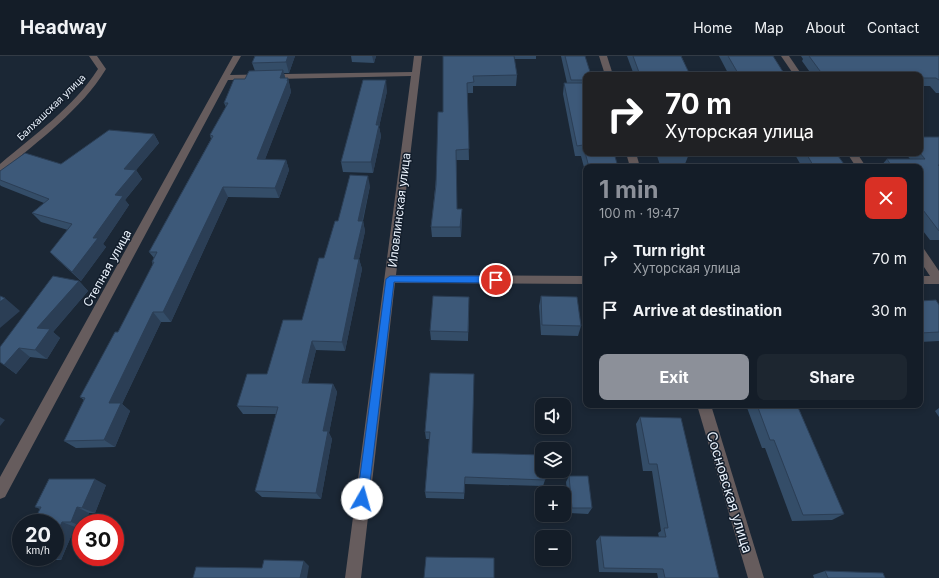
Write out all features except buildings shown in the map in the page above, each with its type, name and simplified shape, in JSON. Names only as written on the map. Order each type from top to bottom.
[{"type":"street","name":"Балхашская улица","points":[[0,169],[58,119],[92,85],[102,69],[93,56]]},
{"type":"street","name":"Степная улица","points":[[0,492],[237,56]]},
{"type":"street","name":"Иловлинская улица","points":[[353,578],[418,56]]},
{"type":"street","points":[[603,56],[608,72]]},
{"type":"street","points":[[785,56],[796,72]]},
{"type":"street","points":[[225,78],[416,74]]},
{"type":"street","points":[[923,256],[939,280]]},
{"type":"street","points":[[390,279],[583,280]]},
{"type":"street","points":[[923,280],[939,280]]},
{"type":"street","name":"Сосновская улица","points":[[705,408],[756,578]]},
{"type":"route","points":[[362,499],[390,279],[496,280]]}]
